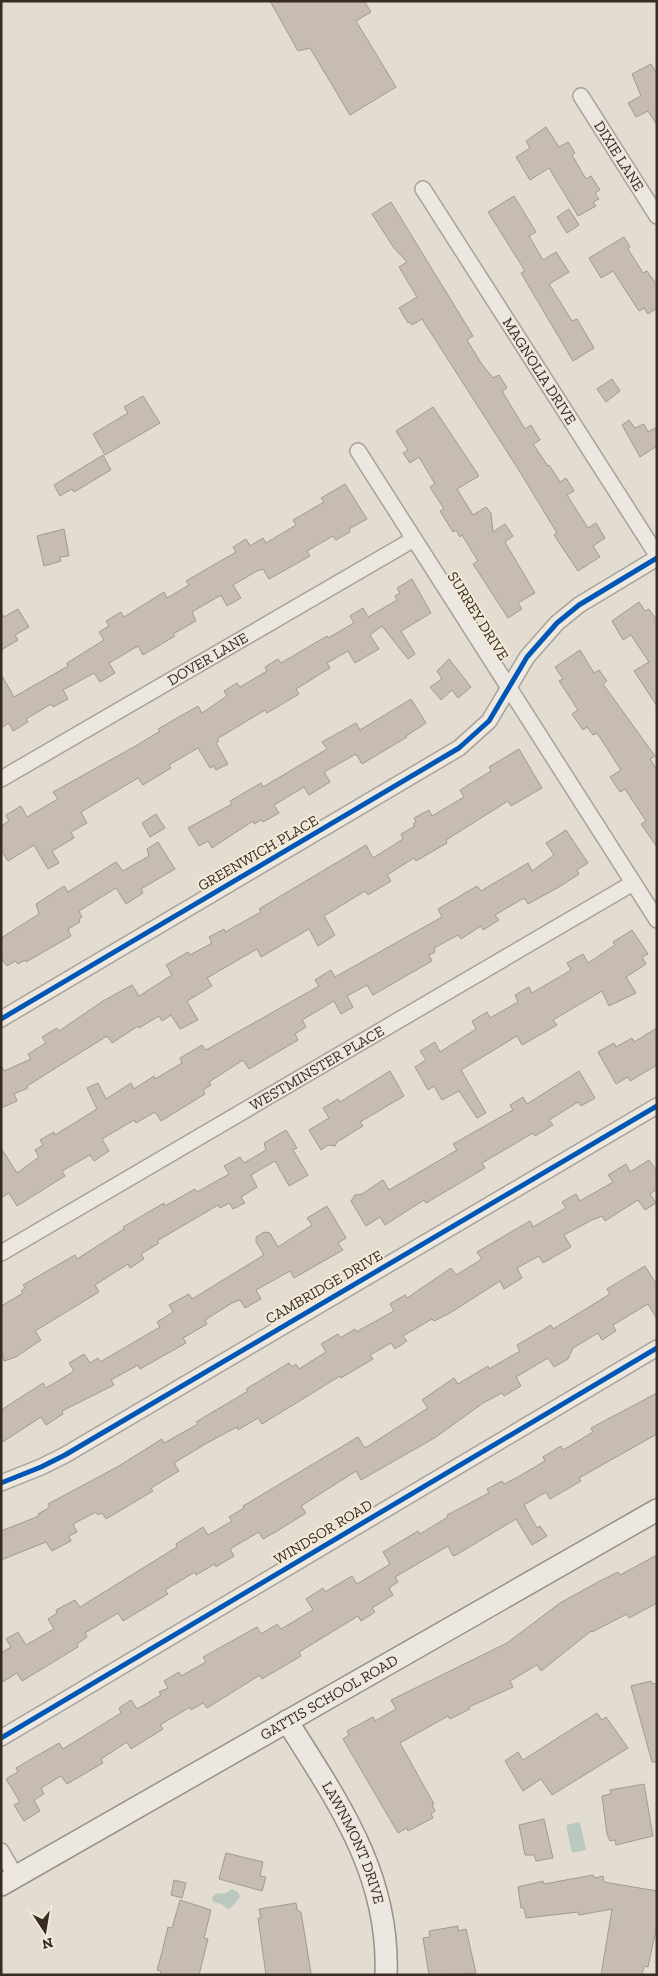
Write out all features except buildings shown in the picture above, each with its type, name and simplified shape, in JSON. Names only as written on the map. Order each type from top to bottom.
[{"type":"main road","name":"GATTIS SCHOOL ROAD","points":[[9,1881],[657,1510]]},
{"type":"main road","name":"LAWNMONT DRIVE","points":[[287,1721],[328,1786],[365,1854],[382,1912],[385,1934],[386,1975]]},
{"type":"street","name":"DIXIE LANE","points":[[581,96],[657,216]]},
{"type":"street","name":"MAGNOLIA DRIVE","points":[[423,188],[657,556]]},
{"type":"street","name":"SURREY DRIVE","points":[[358,451],[657,920]]},
{"type":"street","name":"DOVER LANE","points":[[1,779],[414,539]]},
{"type":"street","name":"GREENWICH PLACE","points":[[1,1019],[448,755],[489,721],[510,689],[527,657],[557,623],[579,605],[657,556]]},
{"type":"street","name":"WESTMINSTER PLACE","points":[[1,1253],[633,883]]},
{"type":"street","name":"CAMBRIDGE DRIVE","points":[[1,1483],[40,1468],[65,1455],[657,1106]]},
{"type":"street","name":"WINDSOR ROAD","points":[[1,1738],[657,1348]]},
{"type":"street","points":[[1,1851],[9,1881]]},
{"type":"shaded area","points":[[580,1822],[586,1850],[572,1853],[566,1825]]},
{"type":"shaded area","points":[[232,1889],[238,1892],[240,1897],[232,1907],[228,1909],[221,1904],[213,1902],[212,1898],[215,1894],[226,1893]]},
{"type":"cycle path","points":[[1,1019],[459,748],[489,721],[527,657],[557,623],[579,605],[657,558]]},
{"type":"cycle path","points":[[1,1483],[65,1455],[657,1106]]},
{"type":"cycle path","points":[[1,1738],[657,1348]]}]
